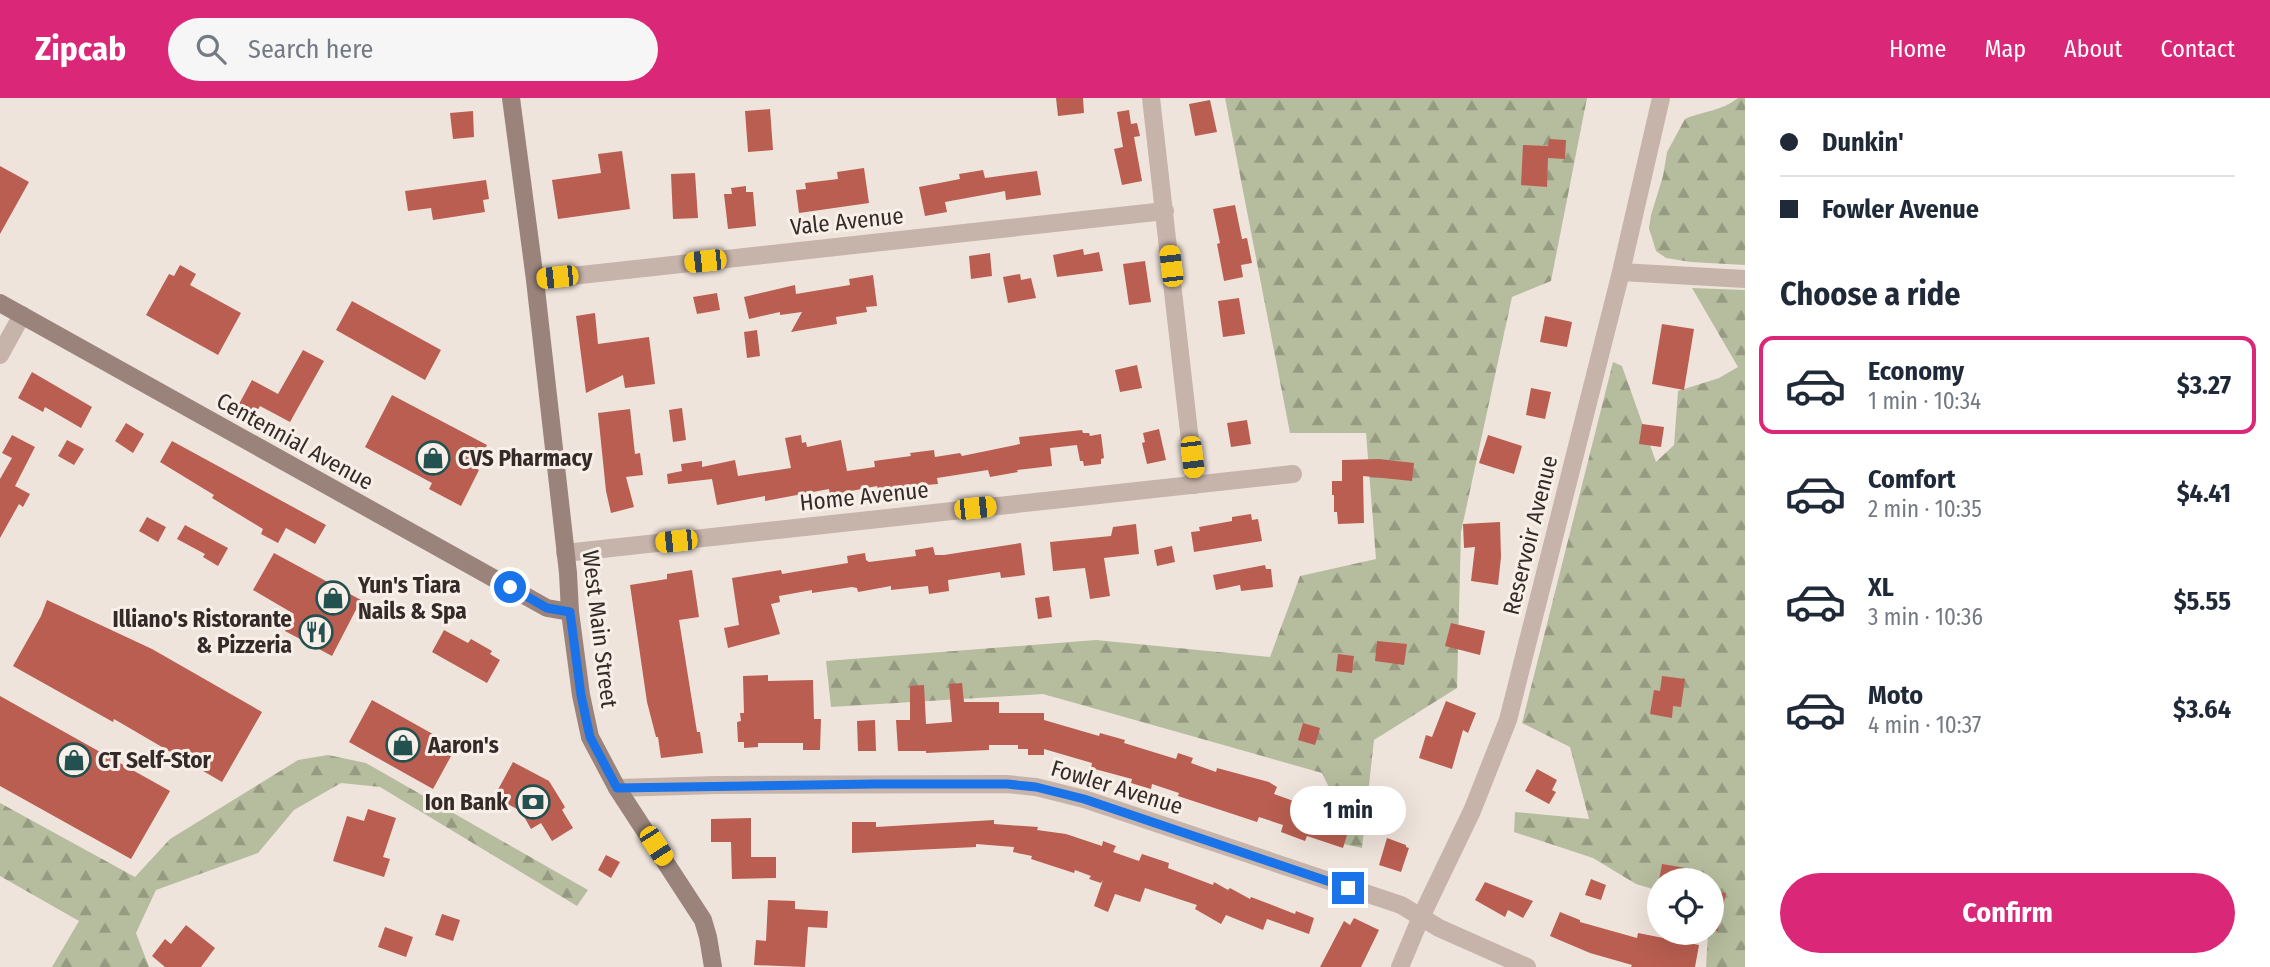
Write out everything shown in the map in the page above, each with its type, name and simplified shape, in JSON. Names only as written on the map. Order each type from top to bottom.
[{"type":"main road","name":"West Main Street","points":[[511,98],[535,279],[570,612],[581,695],[590,737],[617,788],[703,920],[713,967]]},
{"type":"main road","name":"Centennial Avenue","points":[[0,303],[547,608],[570,612]]},
{"type":"street","points":[[1151,98],[1195,485]]},
{"type":"street","name":"Reservoir Avenue","points":[[1400,967],[1420,917],[1472,811],[1508,720],[1621,272],[1661,98]]},
{"type":"street","name":"Vale Avenue","points":[[535,279],[1165,211]]},
{"type":"street","points":[[1621,272],[1745,279]]},
{"type":"street","points":[[0,355],[22,315]]},
{"type":"street","name":"Home Avenue","points":[[565,552],[1293,474]]},
{"type":"street","name":"Fowler Avenue","points":[[617,788],[966,784],[1036,787],[1084,799],[1388,901],[1439,928],[1527,967]]},
{"type":"green space","points":[[1225,98],[1587,98],[1551,281],[1512,297],[1461,532],[1457,688],[1374,740],[1362,848],[1334,842],[1337,804],[1322,773],[1043,694],[831,707],[826,661],[1096,640],[1270,657],[1300,576],[1376,559],[1366,433],[1290,433]]},
{"type":"green space","points":[[1738,98],[1745,98],[1745,265],[1666,258],[1656,251],[1649,228],[1667,152],[1685,119],[1719,108]]},
{"type":"green space","points":[[1692,288],[1745,290],[1745,967],[1706,967],[1707,945],[1724,945],[1724,868],[1647,868],[1647,887],[1636,884],[1593,858],[1514,832],[1515,812],[1589,819],[1570,747],[1522,723],[1613,362],[1622,366],[1656,462],[1674,445],[1678,391],[1719,378],[1738,367]]},
{"type":"green space","points":[[328,755],[366,763],[588,890],[577,906],[380,787],[341,783],[294,810],[258,853],[156,890],[136,933],[149,967],[52,967],[79,921],[0,876],[0,803],[135,877],[170,839],[298,760]]},
{"type":"building","points":[[1056,98],[1083,98],[1084,113],[1058,116]]},
{"type":"building","points":[[1210,100],[1217,132],[1195,136],[1189,104]]},
{"type":"building","points":[[770,109],[773,150],[748,152],[745,111]]},
{"type":"building","points":[[1129,110],[1131,124],[1137,123],[1140,136],[1134,137],[1142,181],[1122,185],[1114,149],[1123,147],[1117,112]]},
{"type":"building","points":[[473,111],[474,137],[453,139],[450,113]]},
{"type":"building","points":[[1549,139],[1566,140],[1565,159],[1548,158],[1547,187],[1521,185],[1523,145],[1548,146]]},
{"type":"building","points":[[622,151],[630,209],[558,219],[552,180],[601,173],[598,154]]},
{"type":"building","points":[[0,166],[29,182],[0,234]]},
{"type":"building","points":[[864,168],[869,203],[799,213],[796,190],[806,189],[805,183],[838,179],[837,172]]},
{"type":"building","points":[[983,170],[985,178],[1037,171],[1041,195],[1006,200],[1005,191],[945,202],[947,212],[925,216],[919,187],[960,179],[959,174]]},
{"type":"building","points":[[695,173],[698,218],[673,219],[671,174]]},
{"type":"building","points":[[486,180],[489,199],[483,200],[485,212],[433,220],[431,208],[408,211],[405,191]]},
{"type":"building","points":[[746,186],[746,192],[753,192],[756,226],[728,229],[724,194],[732,194],[731,188]]},
{"type":"building","points":[[1235,205],[1242,239],[1247,238],[1252,263],[1241,265],[1243,277],[1224,281],[1213,209]]},
{"type":"building","points":[[1083,249],[1084,255],[1099,252],[1103,271],[1057,277],[1053,255]]},
{"type":"building","points":[[990,253],[992,276],[971,279],[969,256]]},
{"type":"building","points":[[1145,261],[1151,302],[1129,305],[1123,264]]},
{"type":"building","points":[[180,265],[196,274],[190,285],[241,313],[218,355],[146,315],[169,274],[174,276]]},
{"type":"building","points":[[1020,274],[1021,280],[1031,278],[1036,298],[1008,303],[1003,277]]},
{"type":"building","points":[[873,275],[877,306],[866,307],[867,312],[836,317],[837,324],[791,332],[802,312],[780,315],[780,312],[749,319],[744,297],[795,285],[796,294],[850,285],[849,279]]},
{"type":"building","points":[[717,293],[720,310],[697,314],[693,297]]},
{"type":"building","points":[[1239,298],[1245,334],[1223,337],[1218,301]]},
{"type":"building","points":[[352,301],[441,350],[425,380],[336,330]]},
{"type":"building","points":[[595,313],[598,344],[649,337],[655,384],[625,388],[623,375],[586,393],[576,316]]},
{"type":"building","points":[[1545,316],[1572,322],[1567,347],[1540,342]]},
{"type":"building","points":[[1662,324],[1694,329],[1684,390],[1652,384]]},
{"type":"building","points":[[757,330],[760,356],[747,358],[744,332]]},
{"type":"building","points":[[303,350],[324,361],[290,422],[260,406],[256,413],[239,404],[252,380],[278,394]]},
{"type":"building","points":[[1137,365],[1142,388],[1120,392],[1115,370]]},
{"type":"building","points":[[32,372],[92,407],[81,428],[45,407],[43,412],[18,398]]},
{"type":"building","points":[[1531,388],[1551,392],[1545,419],[1526,415]]},
{"type":"building","name":"CVS Pharmacy","points":[[392,395],[487,445],[475,468],[479,470],[461,506],[429,489],[432,483],[365,447]]},
{"type":"building","points":[[682,408],[686,440],[673,442],[669,410]]},
{"type":"building","points":[[630,409],[635,454],[640,453],[643,475],[626,477],[634,507],[611,513],[606,491],[598,413]]},
{"type":"building","points":[[1247,420],[1251,444],[1231,447],[1227,423]]},
{"type":"building","points":[[126,423],[144,434],[133,453],[115,441]]},
{"type":"building","points":[[1642,424],[1664,427],[1661,447],[1639,444]]},
{"type":"building","points":[[1159,429],[1166,460],[1147,464],[1142,443],[1145,442],[1143,433]]},
{"type":"building","points":[[1082,430],[1090,436],[1101,434],[1104,458],[1101,459],[1101,464],[1084,466],[1083,461],[1080,461],[1077,445],[1050,448],[1052,466],[1017,470],[1018,472],[990,477],[988,470],[937,478],[938,484],[878,489],[877,486],[830,495],[829,489],[765,501],[765,496],[717,505],[712,479],[668,484],[667,474],[682,471],[681,464],[702,461],[702,467],[735,460],[738,476],[791,468],[785,438],[801,435],[802,443],[806,442],[807,447],[841,440],[847,471],[875,467],[874,461],[911,456],[910,453],[934,450],[935,457],[960,453],[962,456],[1020,444],[1019,437]]},
{"type":"building","points":[[12,435],[35,447],[15,486],[30,494],[23,507],[19,504],[0,538],[0,479],[12,458],[2,453]]},
{"type":"building","points":[[1488,435],[1522,446],[1514,474],[1479,463]]},
{"type":"building","points":[[67,440],[84,449],[74,465],[58,456]]},
{"type":"building","points":[[172,441],[326,525],[315,544],[286,528],[278,543],[261,534],[263,529],[212,498],[214,495],[160,462]]},
{"type":"building","points":[[1379,459],[1414,463],[1412,481],[1363,476],[1364,523],[1338,524],[1337,512],[1334,512],[1332,481],[1342,481],[1342,460]]},
{"type":"building","points":[[1251,514],[1252,520],[1258,519],[1262,541],[1194,552],[1191,532],[1200,531],[1199,527],[1232,521],[1232,517]]},
{"type":"building","points":[[147,517],[166,527],[158,542],[139,531]]},
{"type":"building","points":[[1500,522],[1501,557],[1498,585],[1471,581],[1475,547],[1464,548],[1463,524]]},
{"type":"building","points":[[1136,524],[1139,554],[1104,558],[1110,596],[1090,599],[1085,568],[1053,571],[1050,542],[1111,536],[1113,527]]},
{"type":"building","points":[[185,525],[228,548],[218,566],[203,557],[205,554],[177,539]]},
{"type":"building","points":[[1021,543],[1025,575],[1001,578],[1000,572],[948,580],[949,591],[929,594],[928,586],[891,590],[891,586],[858,592],[857,588],[852,587],[812,593],[812,590],[779,596],[780,602],[771,604],[780,634],[728,648],[724,628],[739,625],[732,578],[781,570],[782,574],[848,563],[847,556],[865,553],[869,562],[916,556],[915,550],[933,547],[935,555],[944,555]]},
{"type":"building","points":[[1172,546],[1175,562],[1157,566],[1154,550]]},
{"type":"building","points":[[274,553],[361,600],[332,656],[285,631],[294,614],[253,590]]},
{"type":"building","points":[[1265,565],[1266,569],[1271,569],[1273,587],[1241,591],[1240,585],[1216,590],[1213,575]]},
{"type":"building","points":[[692,570],[699,617],[679,620],[697,732],[700,732],[703,753],[661,758],[658,737],[647,702],[630,585],[667,579],[667,574]]},
{"type":"building","points":[[1049,596],[1052,617],[1038,619],[1035,598]]},
{"type":"building","points":[[47,600],[152,649],[262,712],[222,782],[114,719],[113,722],[13,666]]},
{"type":"building","points":[[1451,623],[1485,631],[1480,655],[1445,646]]},
{"type":"building","points":[[444,630],[468,643],[471,639],[492,651],[490,654],[500,660],[487,683],[432,652]]},
{"type":"building","points":[[1377,641],[1407,644],[1404,665],[1375,661]]},
{"type":"building","points":[[1338,654],[1354,656],[1352,673],[1336,671]]},
{"type":"building","points":[[768,675],[768,681],[813,680],[814,719],[821,719],[820,750],[803,750],[803,743],[758,743],[758,747],[744,748],[744,742],[738,742],[737,722],[741,721],[740,713],[744,713],[743,676]]},
{"type":"building","points":[[1662,676],[1685,679],[1681,707],[1673,706],[1672,718],[1650,714],[1654,690],[1660,691]]},
{"type":"building","points":[[962,683],[964,702],[999,702],[999,713],[1044,713],[1044,720],[1099,736],[1100,733],[1125,740],[1124,743],[1176,759],[1178,753],[1193,758],[1191,763],[1216,772],[1217,768],[1269,782],[1277,787],[1274,794],[1316,809],[1315,814],[1350,825],[1343,848],[1307,836],[1305,841],[1281,832],[1283,825],[1259,817],[1257,822],[1178,796],[1179,793],[1152,784],[1151,789],[1131,783],[1132,779],[1091,768],[1092,763],[1044,749],[1044,755],[1028,755],[1028,749],[1018,749],[1018,745],[989,745],[989,750],[926,753],[898,751],[896,720],[910,720],[910,686],[924,685],[926,724],[952,722],[949,684]]},
{"type":"building","points":[[0,696],[170,791],[131,859],[0,786]]},
{"type":"building","name":"Aaron's","points":[[372,700],[456,747],[433,789],[349,742]]},
{"type":"building","points":[[1446,701],[1476,713],[1468,733],[1463,730],[1452,769],[1419,758],[1426,735],[1432,737]]},
{"type":"building","points":[[875,720],[876,751],[858,751],[857,721]]},
{"type":"building","points":[[1303,723],[1320,728],[1315,745],[1298,740]]},
{"type":"building","name":"Ion Bank","points":[[513,762],[549,781],[565,807],[562,810],[573,828],[552,841],[541,823],[531,829],[521,811],[494,797]]},
{"type":"building","points":[[1537,769],[1557,780],[1552,790],[1556,792],[1549,804],[1525,791]]},
{"type":"building","points":[[368,809],[396,818],[383,857],[390,859],[384,877],[333,861],[347,816],[364,821]]},
{"type":"building","points":[[751,818],[751,857],[776,857],[776,878],[732,879],[731,842],[711,842],[711,819]]},
{"type":"building","points":[[994,820],[994,824],[1038,827],[1037,830],[1066,834],[1102,846],[1103,841],[1116,846],[1113,852],[1139,861],[1142,854],[1169,863],[1168,868],[1213,885],[1214,882],[1228,890],[1230,888],[1250,899],[1251,897],[1295,914],[1296,911],[1314,918],[1309,934],[1267,919],[1263,930],[1226,915],[1221,924],[1195,909],[1197,905],[1145,888],[1140,902],[1115,894],[1108,912],[1094,906],[1103,880],[1101,883],[1075,870],[1074,873],[1031,859],[1032,856],[1013,852],[1014,847],[976,844],[976,847],[852,853],[852,822],[876,822],[876,827]]},
{"type":"building","points":[[1387,838],[1409,848],[1401,872],[1379,865]]},
{"type":"building","points":[[606,855],[620,862],[611,878],[598,870]]},
{"type":"building","points":[[1662,864],[1686,868],[1661,868]]},
{"type":"building","points":[[1591,879],[1606,885],[1601,900],[1585,895]]},
{"type":"building","points":[[1485,882],[1533,901],[1523,918],[1508,910],[1505,917],[1475,900]]},
{"type":"building","points":[[768,900],[795,901],[795,909],[828,911],[827,928],[808,927],[805,967],[754,965],[756,940],[766,941]]},
{"type":"building","points":[[1560,912],[1580,922],[1637,938],[1638,933],[1647,935],[1647,945],[1699,945],[1695,967],[1631,967],[1632,965],[1590,953],[1550,936]]},
{"type":"building","points":[[442,914],[460,920],[453,941],[435,935]]},
{"type":"building","points":[[1354,918],[1379,930],[1361,967],[1320,967],[1344,921],[1350,925]]},
{"type":"building","points":[[186,925],[215,948],[201,967],[165,967],[152,956],[165,939],[171,944]]},
{"type":"building","points":[[385,927],[413,937],[406,957],[378,947]]},
{"type":"place","name":"CVS Pharmacy","points":[[433,458]]},
{"type":"place","name":"Yun's Tiara Nails & Spa","points":[[333,598]]},
{"type":"place","name":"Illiano's Ristorante & Pizzeria","points":[[316,632]]},
{"type":"place","name":"Aaron's","points":[[403,745]]},
{"type":"place","name":"CT Self-Stor","points":[[74,760]]},
{"type":"place","name":"Ion Bank","points":[[533,802]]},
{"type":"route","points":[[510,587],[547,608],[570,612],[581,695],[590,737],[617,788],[875,784],[1007,784],[1036,787],[1084,799],[1348,888]]}]
